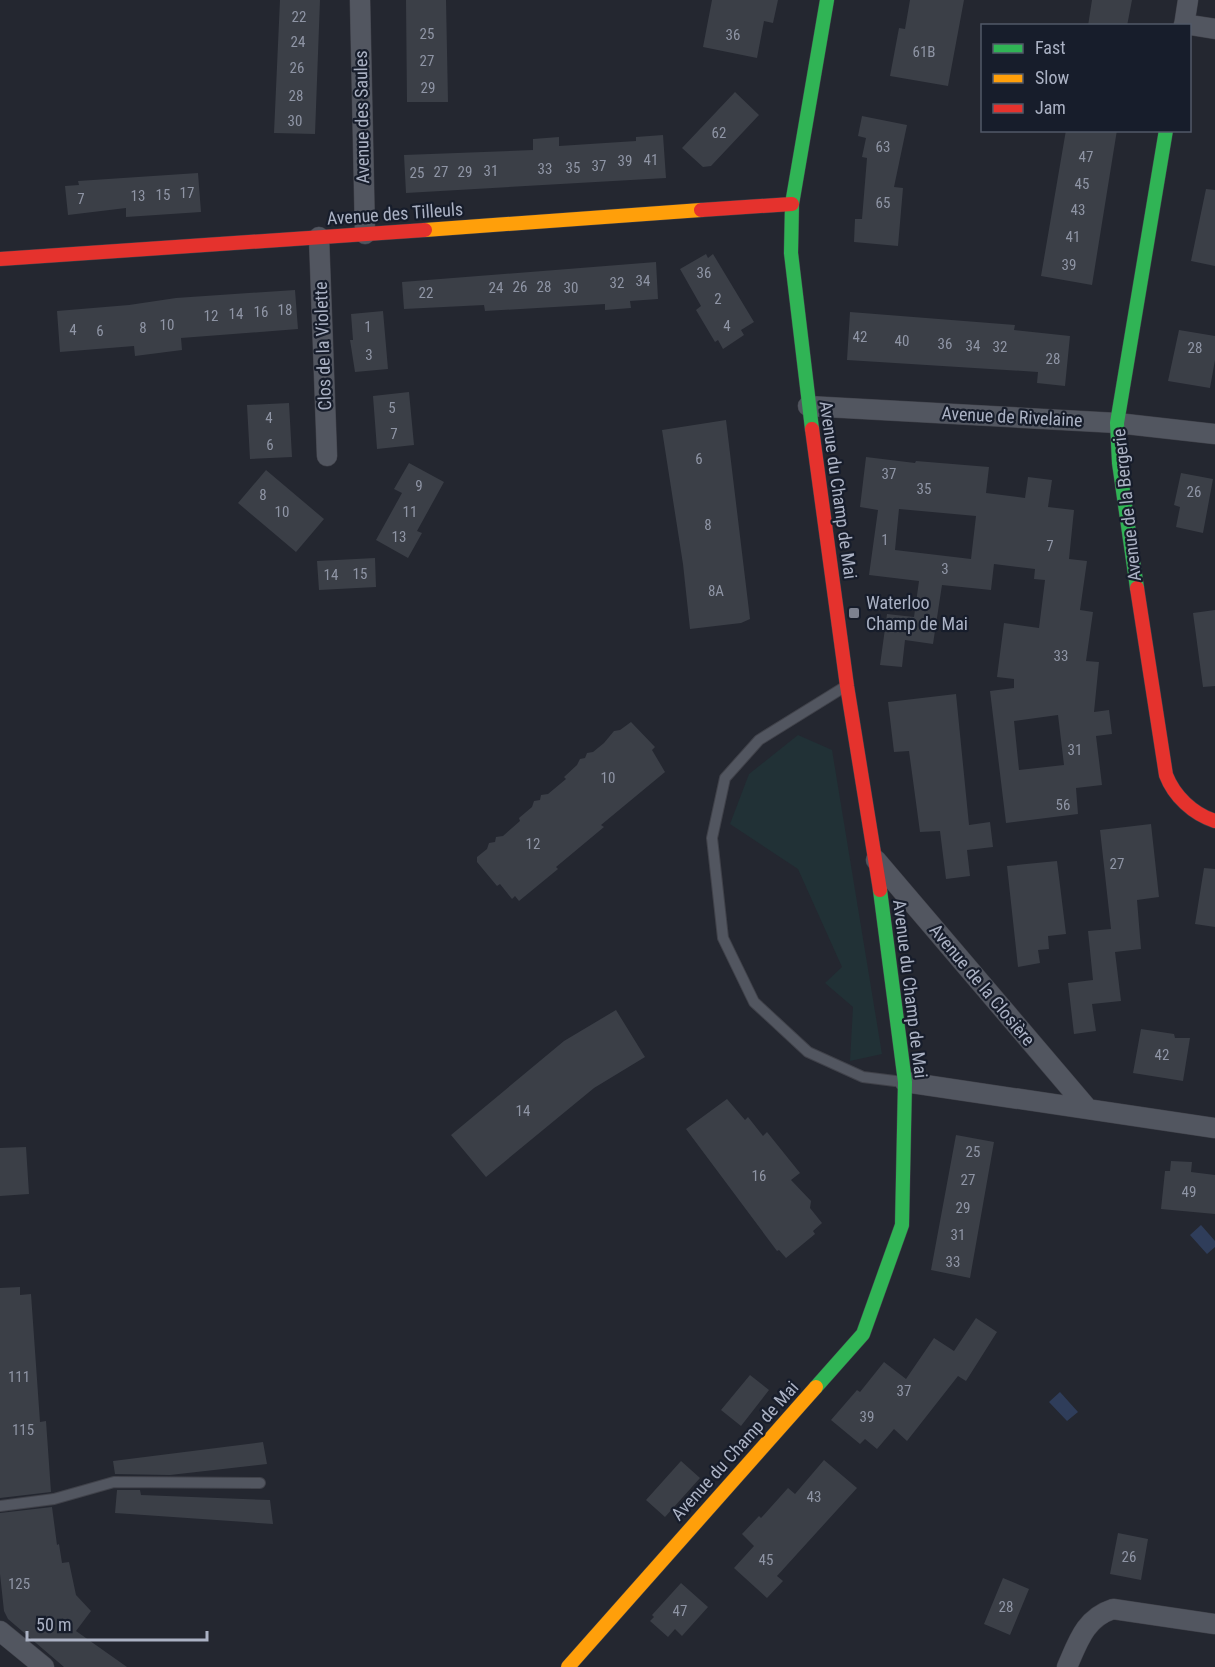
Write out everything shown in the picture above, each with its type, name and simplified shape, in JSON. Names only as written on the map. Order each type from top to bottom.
[{"type":"street","name":"Avenue des Saules","points":[[360,0],[365,234]]},
{"type":"street","name":"Avenue du Champ de Mai","points":[[568,1667],[863,1334],[902,1225],[905,1082],[876,860],[847,686],[808,406],[794,284],[792,204],[827,0]]},
{"type":"street","points":[[1184,24],[1188,0]]},
{"type":"street","points":[[1191,26],[1215,29]]},
{"type":"street","name":"Avenue de la Bergerie","points":[[1166,132],[1117,423],[1119,463],[1161,750],[1169,782],[1186,803],[1207,819],[1215,821]]},
{"type":"street","name":"Avenue des Tilleuls","points":[[0,260],[792,204]]},
{"type":"street","name":"Clos de la Violette","points":[[319,237],[327,456]]},
{"type":"street","name":"Avenue de Rivelaine","points":[[808,406],[1117,423],[1215,434]]},
{"type":"street","name":"Avenue de la Closière","points":[[876,860],[1088,1109]]},
{"type":"street","points":[[905,1082],[1215,1128]]},
{"type":"street","points":[[1067,1667],[1087,1625],[1098,1614],[1113,1609],[1215,1624]]},
{"type":"street","points":[[0,1631],[44,1667]]},
{"type":"lane","points":[[847,686],[759,740],[725,778],[712,838],[723,938],[754,1002],[808,1052],[863,1077],[905,1082]]},
{"type":"lane","points":[[0,1506],[54,1499],[114,1482],[260,1483]]},
{"type":"shaded area","points":[[798,735],[832,750],[882,1054],[850,1061],[853,1007],[825,983],[842,967],[798,869],[730,824],[749,774]]},
{"type":"water","points":[[1201,1225],[1215,1241],[1215,1247],[1207,1254],[1190,1235]]},
{"type":"water","points":[[1060,1392],[1078,1412],[1067,1421],[1049,1402]]},
{"type":"building","points":[[280,0],[320,0],[315,134],[274,133]]},
{"type":"building","points":[[406,0],[446,0],[448,102],[407,102]]},
{"type":"building","points":[[712,0],[778,0],[773,23],[764,21],[757,58],[703,47]]},
{"type":"building","points":[[910,0],[964,0],[948,86],[890,76],[899,28],[905,29]]},
{"type":"building","points":[[1092,0],[1132,0],[1127,24],[1088,24]]},
{"type":"building","points":[[735,92],[759,115],[711,166],[703,167],[682,148]]},
{"type":"building","points":[[862,116],[907,125],[894,187],[903,188],[898,246],[854,242],[855,219],[862,219],[867,158],[862,157],[866,138],[858,136]]},
{"type":"building","points":[[1066,132],[1117,132],[1092,285],[1041,276]]},
{"type":"building","points":[[663,135],[666,178],[406,193],[404,155],[533,150],[533,139],[559,137],[559,146],[636,141],[636,137]]},
{"type":"building","points":[[198,173],[201,212],[126,217],[126,208],[68,215],[65,186],[79,185],[78,181]]},
{"type":"building","points":[[1206,189],[1215,190],[1215,266],[1191,261]]},
{"type":"building","points":[[706,254],[708,258],[713,254],[754,322],[741,330],[744,335],[723,349],[718,340],[715,342],[696,310],[701,306],[680,269]]},
{"type":"building","points":[[656,262],[658,299],[630,301],[631,308],[605,310],[605,304],[485,311],[484,305],[404,309],[402,282]]},
{"type":"building","points":[[295,290],[298,329],[181,338],[182,350],[135,356],[134,346],[60,352],[57,311],[129,305],[176,298]]},
{"type":"building","points":[[383,311],[388,369],[355,372],[350,340],[353,340],[351,314]]},
{"type":"building","points":[[850,312],[1015,325],[1014,330],[1070,336],[1065,386],[1037,383],[1038,372],[847,360]]},
{"type":"building","points":[[1179,330],[1215,336],[1215,360],[1210,388],[1168,381]]},
{"type":"building","points":[[409,392],[414,445],[377,449],[373,396]]},
{"type":"building","points":[[289,403],[292,457],[250,459],[247,405]]},
{"type":"building","points":[[726,420],[750,619],[741,623],[690,629],[683,564],[662,430]]},
{"type":"building","points":[[866,457],[915,463],[916,461],[989,467],[986,493],[1025,498],[1028,477],[1052,480],[1048,507],[1074,510],[1069,559],[1087,561],[1080,610],[1093,612],[1086,661],[1099,662],[1094,712],[1109,710],[1112,734],[1096,736],[1102,785],[1076,788],[1078,814],[1006,823],[990,691],[1014,688],[1014,679],[997,677],[1004,623],[1039,628],[1045,580],[1034,579],[1035,569],[994,564],[991,590],[942,585],[933,644],[905,640],[902,667],[880,665],[887,614],[914,617],[919,581],[869,575],[878,510],[860,507]],"holes":[[[899,509],[976,516],[971,559],[895,550]],[[1058,715],[1064,765],[1019,770],[1014,721]]]},
{"type":"building","points":[[409,463],[444,482],[417,531],[422,533],[408,558],[376,540],[402,493],[394,489]]},
{"type":"building","points":[[266,470],[324,519],[296,552],[238,503]]},
{"type":"building","points":[[1181,473],[1213,479],[1203,533],[1176,527],[1180,507],[1174,505]]},
{"type":"building","points":[[375,558],[376,587],[319,590],[317,561]]},
{"type":"building","points":[[1215,610],[1215,686],[1203,687],[1193,613]]},
{"type":"building","points":[[956,694],[969,825],[990,822],[993,847],[967,850],[970,876],[946,879],[940,831],[920,832],[909,751],[894,752],[888,702]]},
{"type":"building","points":[[631,722],[655,747],[652,750],[665,772],[601,825],[604,827],[556,867],[558,869],[519,901],[515,896],[512,899],[500,884],[497,886],[477,862],[477,857],[487,849],[489,843],[495,842],[496,837],[503,836],[520,821],[519,818],[532,807],[534,801],[540,800],[541,795],[548,794],[566,779],[564,777],[580,759],[585,758],[587,753],[593,752],[604,743],[614,731],[620,730]]},
{"type":"building","points":[[1151,824],[1159,897],[1137,900],[1141,949],[1115,952],[1121,1001],[1092,1004],[1096,1031],[1074,1034],[1068,983],[1093,980],[1088,931],[1111,929],[1100,830]]},
{"type":"building","points":[[1057,861],[1066,934],[1048,936],[1049,949],[1038,950],[1040,963],[1018,967],[1007,866]]},
{"type":"building","points":[[1204,868],[1215,869],[1215,927],[1195,924]]},
{"type":"building","points":[[616,1010],[645,1057],[594,1088],[486,1177],[451,1135],[564,1041]]},
{"type":"building","points":[[1141,1029],[1174,1034],[1175,1038],[1190,1038],[1183,1081],[1133,1073]]},
{"type":"building","points":[[727,1099],[745,1120],[748,1117],[763,1136],[767,1132],[800,1173],[791,1180],[811,1201],[810,1208],[822,1223],[813,1231],[815,1234],[786,1258],[779,1250],[777,1251],[686,1129]]},
{"type":"building","points":[[956,1135],[994,1142],[970,1278],[931,1270]]},
{"type":"building","points":[[26,1147],[29,1194],[0,1196],[0,1148]]},
{"type":"building","points":[[1171,1161],[1192,1162],[1191,1172],[1215,1175],[1215,1214],[1161,1209],[1165,1171],[1170,1171]]},
{"type":"building","points":[[20,1287],[20,1295],[31,1294],[40,1422],[46,1421],[51,1492],[0,1498],[0,1288]]},
{"type":"building","points":[[976,1318],[997,1332],[966,1381],[958,1376],[907,1441],[894,1429],[877,1449],[865,1439],[860,1444],[831,1420],[857,1390],[860,1392],[884,1362],[906,1379],[934,1338],[954,1351]]},
{"type":"building","points":[[750,1375],[769,1390],[741,1426],[721,1410]]},
{"type":"building","points":[[263,1442],[267,1464],[170,1475],[115,1474],[113,1461]]},
{"type":"building","points":[[824,1460],[857,1488],[777,1576],[783,1581],[767,1598],[734,1568],[754,1546],[742,1534],[759,1516],[761,1518],[788,1488],[795,1494]]},
{"type":"building","points":[[681,1461],[700,1478],[665,1517],[646,1500]]},
{"type":"building","points":[[117,1490],[140,1490],[141,1495],[270,1500],[273,1524],[115,1513]]},
{"type":"building","points":[[52,1507],[62,1563],[69,1562],[76,1595],[91,1611],[76,1631],[127,1667],[64,1667],[8,1619],[4,1611],[0,1574],[0,1513]]},
{"type":"building","points":[[1118,1533],[1148,1539],[1141,1580],[1110,1574]]},
{"type":"building","points":[[1003,1578],[1029,1589],[1010,1635],[984,1624]]},
{"type":"building","points":[[681,1583],[708,1607],[682,1636],[675,1629],[668,1637],[650,1621],[654,1617],[652,1615]]},
{"type":"traffic: fast","points":[[812,429],[791,253],[792,204],[827,0]]},
{"type":"traffic: fast","points":[[1137,588],[1119,463],[1117,423],[1166,132]]},
{"type":"traffic: fast","points":[[816,1387],[863,1334],[902,1225],[905,1082],[880,890]]},
{"type":"traffic: slow","points":[[425,230],[701,210]]},
{"type":"traffic: slow","points":[[568,1667],[816,1387]]},
{"type":"traffic: jam","points":[[701,210],[792,204]]},
{"type":"traffic: jam","points":[[0,259],[425,230]]},
{"type":"traffic: jam","points":[[812,429],[847,686],[880,890]]},
{"type":"traffic: jam","points":[[1137,588],[1166,775],[1174,790],[1185,803],[1199,814],[1215,821]]},
{"type":"place","name":"Waterloo Champ de Mai","points":[[854,613]]}]
